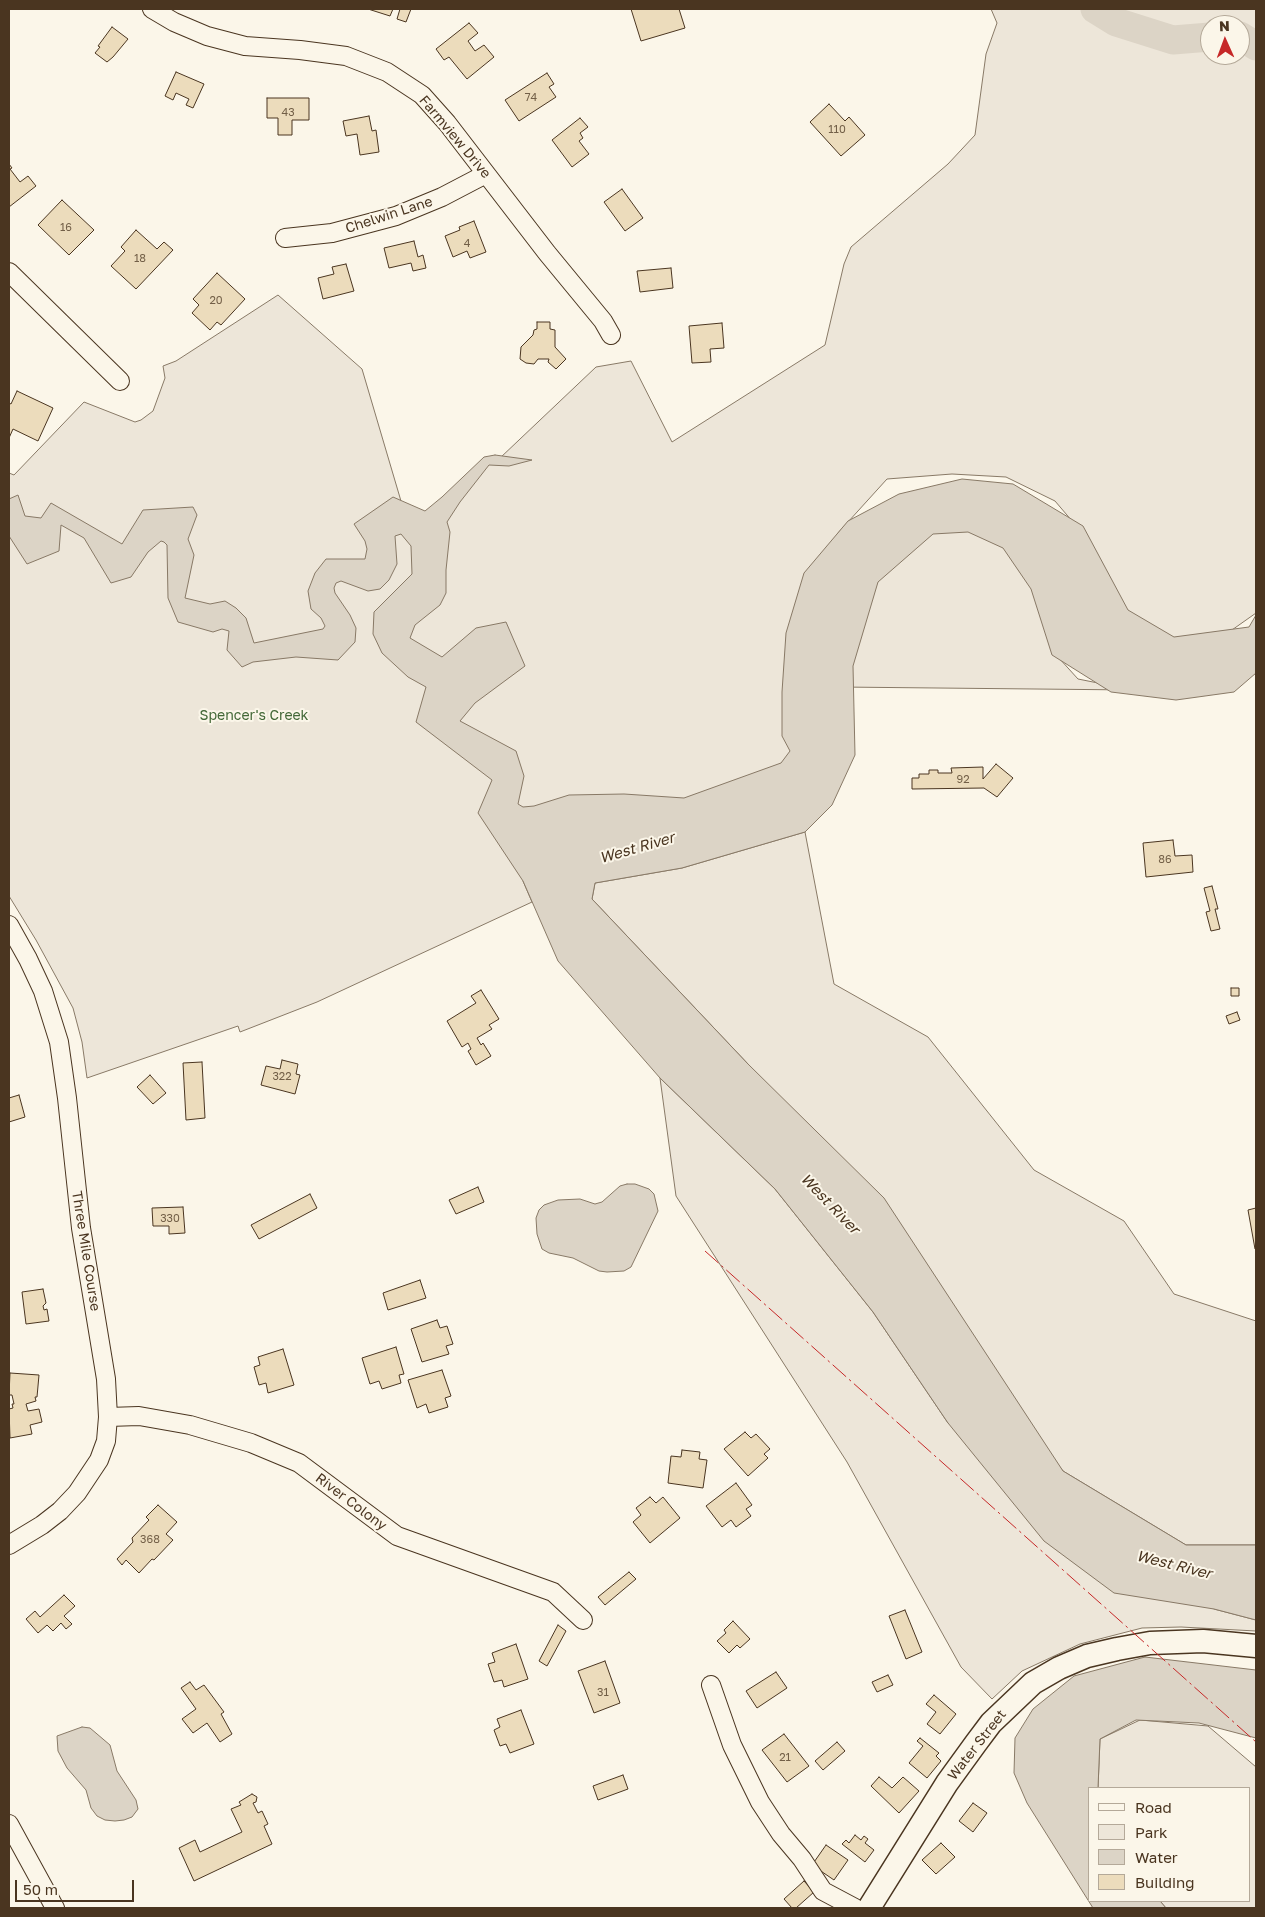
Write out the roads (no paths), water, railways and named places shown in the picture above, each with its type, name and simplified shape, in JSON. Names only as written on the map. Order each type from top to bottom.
[{"type":"main road","name":"Water Street","points":[[869,1908],[947,1783],[970,1751],[991,1723],[1033,1683],[1059,1668],[1087,1656],[1117,1648],[1150,1643],[1203,1641],[1256,1646]]},
{"type":"street","name":"Farmview Drive","points":[[152,9],[174,22],[207,36],[245,46],[346,56],[387,72],[422,95],[447,123],[547,254],[603,321],[611,335]]},
{"type":"street","name":"Chelwin Lane","points":[[285,238],[332,233],[396,216],[442,197],[486,174]]},
{"type":"street","points":[[9,272],[120,381]]},
{"type":"street","name":"Three Mile Course","points":[[9,925],[28,958],[43,991],[59,1042],[81,1228],[106,1379],[108,1417],[106,1441],[91,1475],[60,1511],[42,1525],[9,1545]]},
{"type":"street","name":"River Colony","points":[[108,1417],[139,1416],[190,1426],[250,1443],[299,1463],[397,1536],[553,1592],[583,1620]]},
{"type":"street","points":[[711,1685],[732,1745],[760,1802],[781,1834],[802,1858],[823,1891],[856,1908]]},
{"type":"street","points":[[9,1824],[55,1908]]},
{"type":"water","points":[[495,455],[532,460],[509,466],[489,465],[460,502],[447,522],[450,532],[446,570],[446,593],[440,605],[415,625],[410,638],[442,657],[476,628],[506,622],[525,666],[475,703],[460,721],[516,751],[524,776],[518,804],[523,807],[534,806],[569,795],[624,794],[684,798],[781,763],[790,751],[782,736],[782,692],[786,633],[804,573],[848,521],[899,494],[962,479],[1013,484],[1083,526],[1128,610],[1174,637],[1249,627],[1256,615],[1256,673],[1234,692],[1176,700],[1111,692],[1052,655],[1031,589],[1003,548],[968,532],[933,534],[878,582],[853,666],[855,755],[832,805],[805,832],[682,868],[595,883],[592,899],[748,1064],[884,1198],[1063,1471],[1186,1545],[1256,1545],[1256,1620],[1214,1609],[1114,1593],[1044,1541],[948,1423],[873,1312],[775,1189],[660,1078],[558,961],[523,881],[478,813],[492,780],[416,722],[426,687],[408,677],[382,653],[373,634],[374,612],[412,574],[411,546],[401,534],[395,536],[397,564],[389,580],[380,589],[368,591],[341,581],[336,583],[335,593],[350,615],[356,628],[355,642],[338,660],[296,657],[253,662],[242,667],[227,650],[229,631],[222,629],[213,632],[178,622],[168,598],[167,545],[164,542],[161,541],[148,552],[131,577],[111,583],[84,538],[61,525],[59,551],[27,564],[9,536],[9,499],[18,495],[25,516],[41,518],[51,503],[122,544],[143,510],[193,507],[197,515],[188,539],[194,555],[185,598],[210,604],[225,601],[236,608],[246,618],[254,643],[323,629],[325,626],[321,618],[311,609],[308,591],[315,573],[326,559],[365,559],[367,549],[365,541],[354,524],[393,497],[425,511],[484,457]]},
{"type":"water","points":[[635,1184],[649,1189],[654,1194],[658,1211],[631,1267],[624,1271],[599,1271],[573,1258],[549,1253],[542,1249],[537,1234],[536,1218],[539,1210],[544,1205],[558,1200],[580,1199],[595,1204],[602,1202],[620,1186]]},
{"type":"water","points":[[1145,1657],[1256,1670],[1256,1738],[1199,1723],[1136,1720],[1100,1739],[1098,1787],[1088,1787],[1088,1900],[1027,1803],[1014,1773],[1015,1738],[1033,1709],[1074,1676]]},
{"type":"water","points":[[82,1727],[90,1728],[110,1745],[117,1771],[136,1800],[138,1809],[132,1817],[115,1821],[105,1820],[97,1816],[91,1808],[86,1790],[67,1768],[58,1751],[57,1736]]},
{"type":"water","points":[[1089,1902],[1161,1902],[1166,1908],[1093,1908]]},
{"type":"waterway","name":"West River","points":[[1095,9],[1116,22],[1173,40],[1200,38]]},
{"type":"waterway","name":"West River","points":[[1250,42],[1256,46]]},
{"type":"park label","name":"Spencer's Creek","points":[[254,716]]}]
